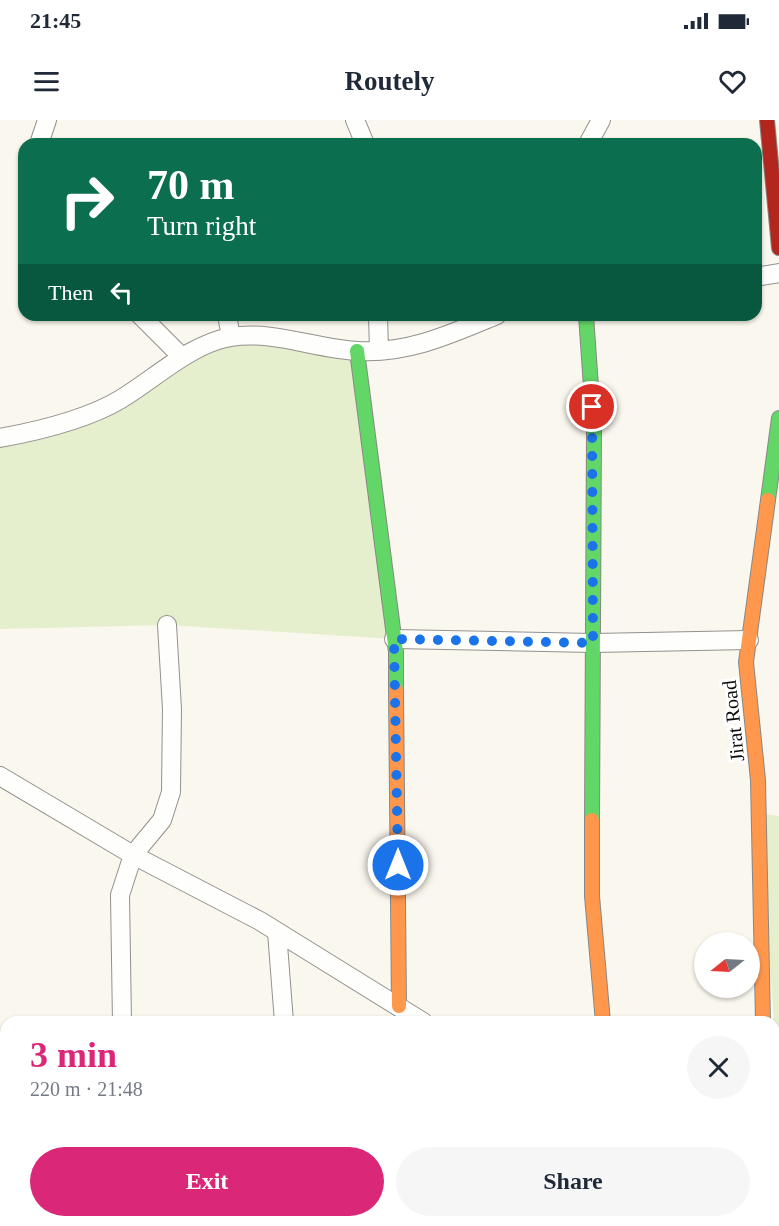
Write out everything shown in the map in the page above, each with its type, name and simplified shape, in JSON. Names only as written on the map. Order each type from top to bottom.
[{"type":"street","points":[[41,138],[47,120]]},
{"type":"street","points":[[355,120],[362,138]]},
{"type":"street","points":[[591,138],[601,120]]},
{"type":"street","points":[[767,120],[779,246]]},
{"type":"street","points":[[762,276],[779,273]]},
{"type":"street","points":[[146,321],[182,357]]},
{"type":"street","points":[[228,321],[231,337]]},
{"type":"street","points":[[378,321],[379,351]]},
{"type":"street","points":[[0,438],[61,423],[118,401],[182,357],[231,337],[268,337],[357,351],[400,350],[433,342],[483,321]]},
{"type":"street","points":[[586,321],[594,430],[592,896],[602,1016]]},
{"type":"street","points":[[357,351],[394,639],[399,1006]]},
{"type":"street","name":"Jirat Road","points":[[763,1016],[758,780],[746,662],[779,418]]},
{"type":"street","points":[[122,1016],[120,896],[133,855],[162,820],[171,792],[172,709],[167,625]]},
{"type":"street","points":[[394,639],[593,643],[749,640]]},
{"type":"street","points":[[0,777],[133,855],[277,932],[414,1016]]},
{"type":"street","points":[[277,932],[284,1016]]},
{"type":"green space","points":[[231,337],[357,351],[394,639],[167,625],[0,629],[0,438],[61,423]]},
{"type":"green space","points":[[759,813],[779,816],[779,1016],[774,1016]]},
{"type":"traffic: fast","points":[[586,321],[594,430],[592,820]]},
{"type":"traffic: fast","points":[[357,351],[396,652],[396,690]]},
{"type":"traffic: fast","points":[[768,500],[779,418]]},
{"type":"traffic: slow","points":[[763,1016],[758,780],[746,662],[768,500]]},
{"type":"traffic: slow","points":[[396,690],[399,1006]]},
{"type":"traffic: slow","points":[[592,820],[592,896],[602,1016]]},
{"type":"traffic: jam","points":[[767,120],[779,248]]},
{"type":"route","points":[[398,865],[394,639],[593,643],[594,430],[592,407]]}]
